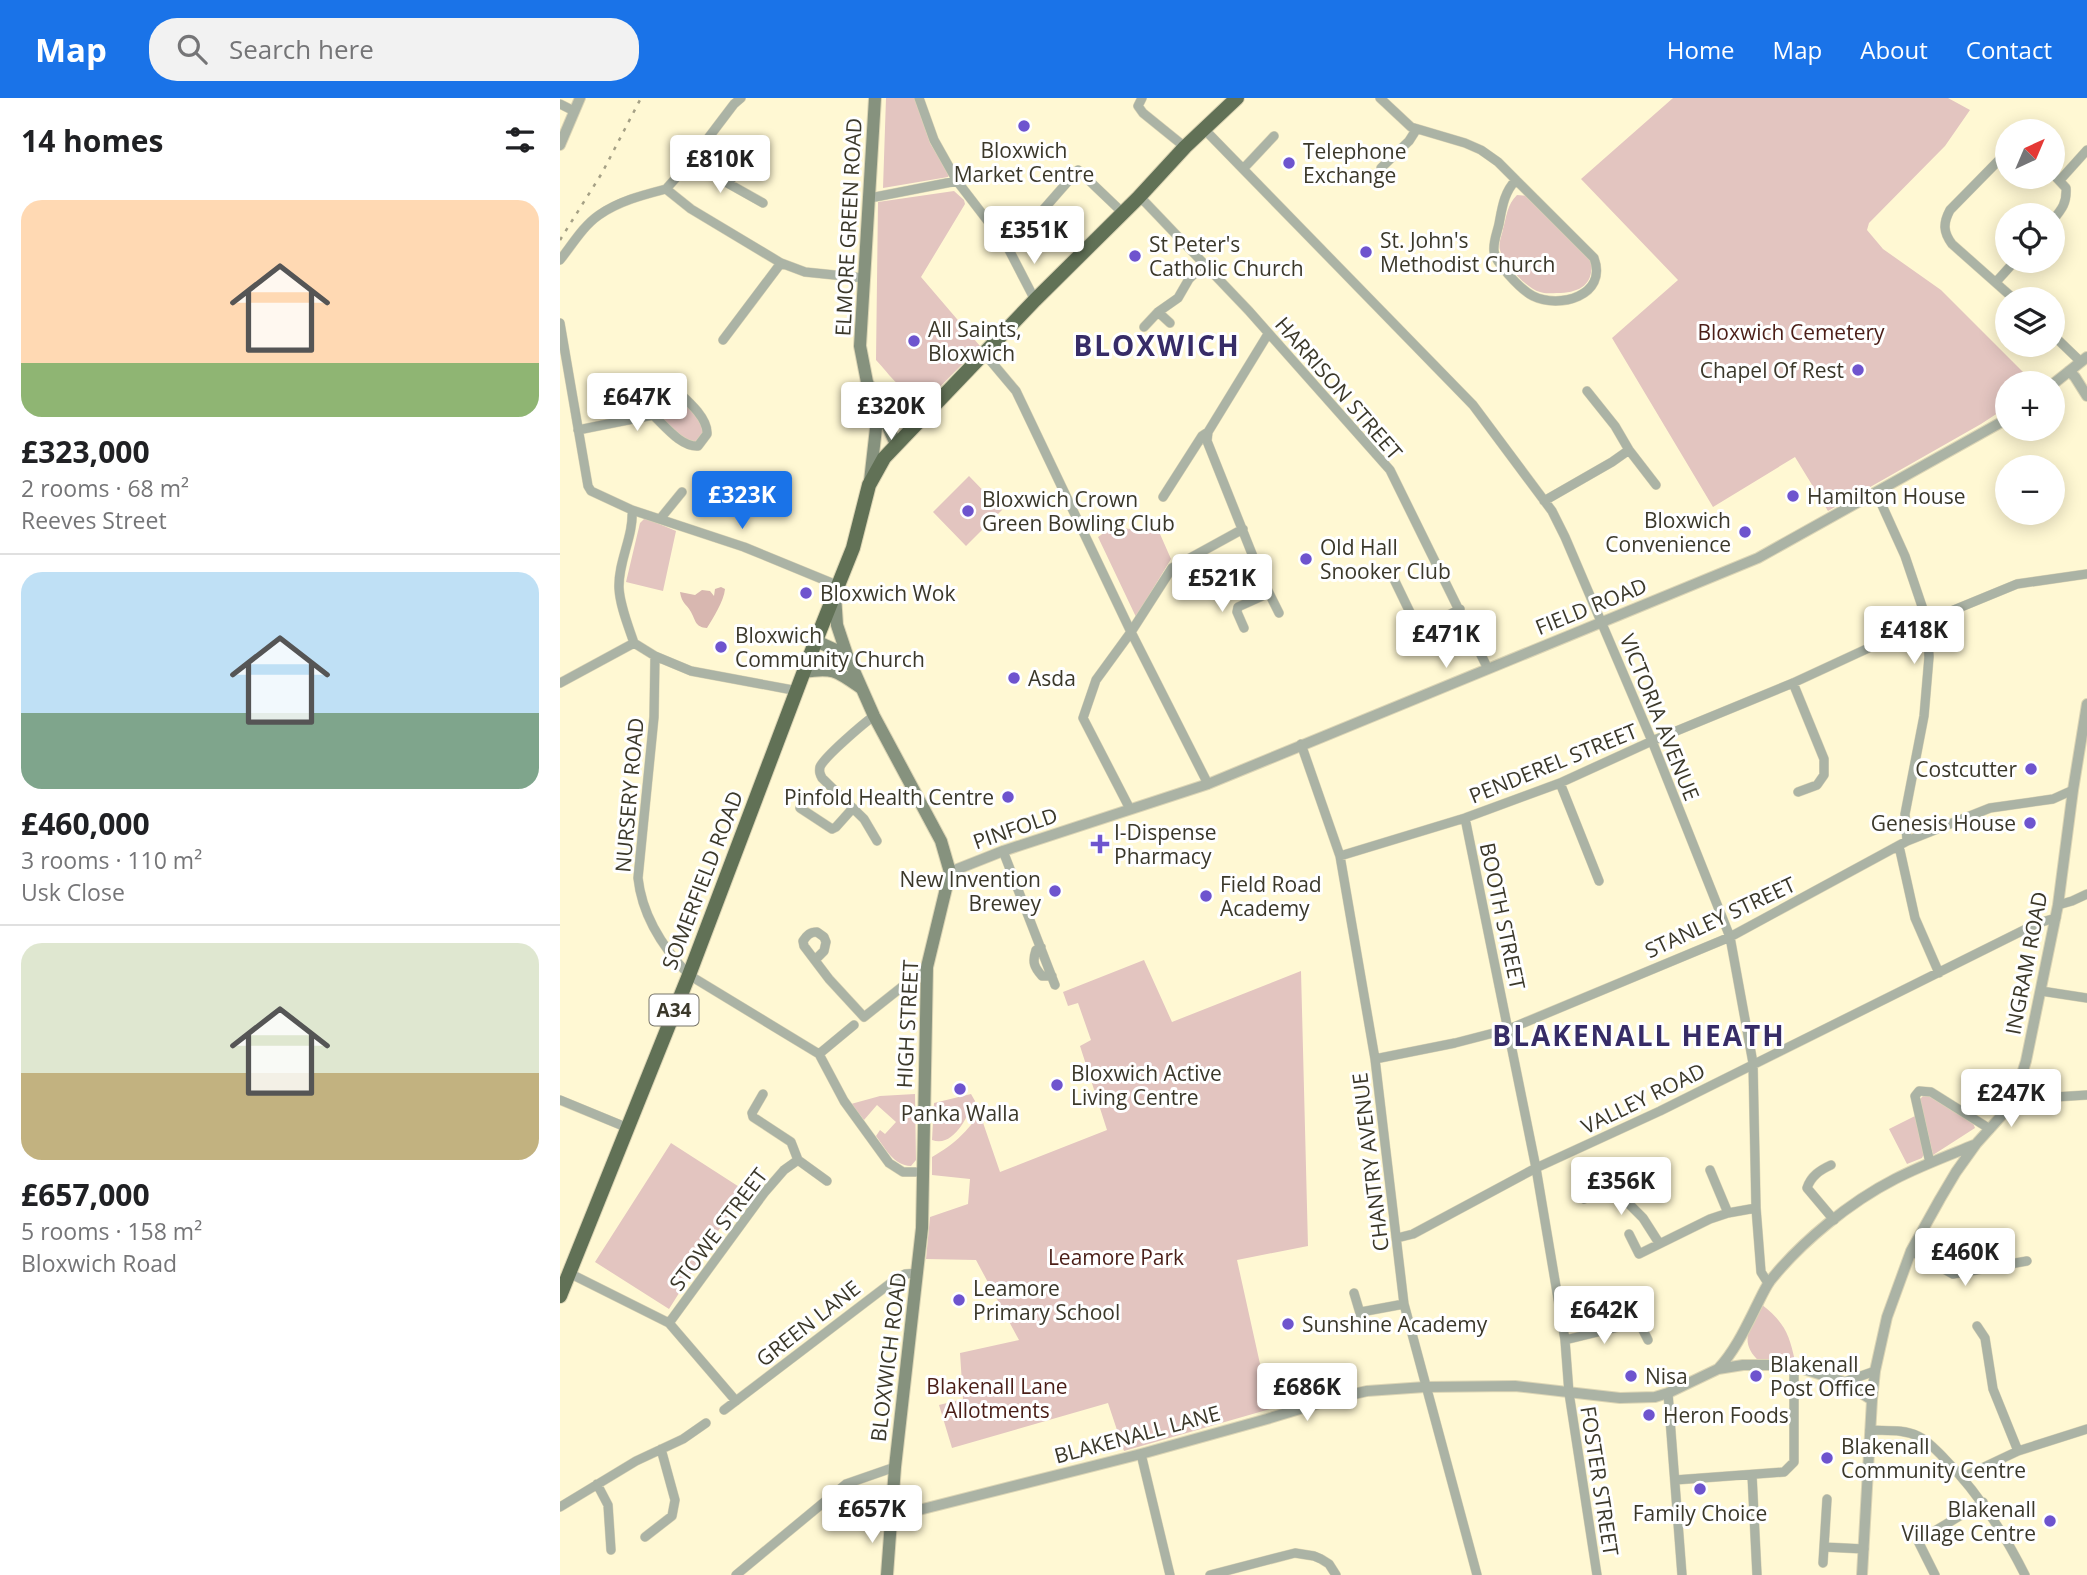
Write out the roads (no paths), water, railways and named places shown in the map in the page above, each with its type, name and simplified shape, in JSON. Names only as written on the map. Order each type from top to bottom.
[{"type":"highway","name":"A34","points":[[837,590],[853,548],[869,485],[884,458],[1035,300],[1123,213],[1141,200],[1185,148],[1237,98]]},
{"type":"highway","name":"SOMERFIELD ROAD","points":[[560,1296],[689,975],[837,590]]},
{"type":"main road","name":"ELMORE GREEN ROAD","points":[[875,98],[860,346],[863,370],[896,444]]},
{"type":"main road","name":"ELMORE GREEN ROAD","points":[[869,485],[876,428],[874,399]]},
{"type":"main road","points":[[837,590],[837,625],[847,655],[874,716],[941,841],[950,872]]},
{"type":"main road","points":[[816,641],[838,651],[861,688]]},
{"type":"main road","points":[[804,672],[826,668],[845,676],[861,688]]},
{"type":"main road","name":"HIGH STREET","points":[[922,1228],[927,967],[950,872]]},
{"type":"main road","name":"BLOXWICH ROAD","points":[[887,1575],[895,1467],[922,1228]]},
{"type":"street","points":[[560,145],[580,98]]},
{"type":"street","points":[[560,260],[599,215],[632,199],[666,189],[741,98]]},
{"type":"street","points":[[919,98],[934,140],[957,181],[1007,246],[1035,300]]},
{"type":"street","points":[[1142,98],[1138,106],[1143,113],[1185,148]]},
{"type":"street","points":[[1380,98],[1416,130],[1474,146],[1498,162],[1516,180],[1594,258],[1594,281],[1582,295],[1555,300],[1532,296],[1512,278],[1495,257],[1494,242],[1504,200],[1516,180]]},
{"type":"street","points":[[560,104],[574,111]]},
{"type":"street","name":"VICTORIA AVENUE","points":[[1204,129],[1473,405],[1552,511],[1565,537],[1652,741],[1730,937],[1753,1063],[1756,1208],[1762,1272],[1768,1283]]},
{"type":"street","points":[[1381,168],[1409,141],[1416,130]]},
{"type":"street","points":[[1243,169],[1274,136]]},
{"type":"street","points":[[729,183],[749,150]]},
{"type":"street","points":[[2065,169],[2087,150]]},
{"type":"street","points":[[690,162],[764,203]]},
{"type":"street","points":[[1995,164],[1950,210],[1944,221],[1946,236],[1952,244],[2001,287]]},
{"type":"street","points":[[1007,246],[1028,227],[1079,170],[1123,213]]},
{"type":"street","points":[[870,198],[957,181]]},
{"type":"street","points":[[666,189],[691,209],[781,263],[805,272],[864,278]]},
{"type":"street","name":"HARRISON STREET","points":[[1141,200],[1268,334],[1390,470],[1488,669]]},
{"type":"street","points":[[723,340],[781,263]]},
{"type":"street","points":[[1144,327],[1158,312],[1178,298],[1189,279],[1203,265]]},
{"type":"street","points":[[1996,282],[2004,273]]},
{"type":"street","points":[[1158,312],[1170,323]]},
{"type":"street","points":[[560,323],[591,491],[632,510],[744,547],[837,590]]},
{"type":"street","points":[[1163,497],[1202,436],[1208,432],[1268,334]]},
{"type":"street","points":[[2065,344],[2084,359],[2065,374]]},
{"type":"street","points":[[984,354],[1016,391],[1131,632],[1208,783]]},
{"type":"street","points":[[2069,371],[2087,396]]},
{"type":"street","points":[[578,430],[653,415],[674,391],[677,391],[707,426],[707,434],[695,447],[686,443],[653,415]]},
{"type":"street","points":[[1587,391],[1656,485]]},
{"type":"street","name":"FIELD ROAD","points":[[1094,821],[1208,783],[1758,558],[1995,426]]},
{"type":"street","points":[[1208,432],[1210,449],[1279,613]]},
{"type":"street","points":[[1544,501],[1612,463],[1629,450]]},
{"type":"street","points":[[660,519],[682,492]]},
{"type":"street","points":[[1876,492],[1905,556],[1927,621],[1929,657],[1924,716],[1905,814],[1903,844],[1915,918],[1939,973]]},
{"type":"street","points":[[632,510],[619,587],[634,643],[655,656],[691,671],[797,691]]},
{"type":"street","points":[[1130,809],[1083,718],[1096,680],[1172,568],[1243,529]]},
{"type":"street","points":[[1391,573],[1419,631],[1460,609]]},
{"type":"street","name":"PENDEREL STREET","points":[[1340,856],[1465,818],[1560,783],[2017,584],[2087,574]]},
{"type":"street","points":[[1244,628],[1237,612],[1238,607],[1269,593]]},
{"type":"street","points":[[560,683],[634,643]]},
{"type":"street","name":"NURSERY ROAD","points":[[655,656],[654,717],[638,878],[639,890],[656,933],[672,957],[689,975],[819,1054]]},
{"type":"street","points":[[1793,683],[1824,759],[1824,775],[1817,785],[1798,792]]},
{"type":"street","name":"INGRAM ROAD","points":[[1862,1575],[1872,1400],[1886,1317],[1911,1251],[1956,1172],[2003,1114],[2016,1093],[2026,1061],[2056,918],[2087,704]]},
{"type":"street","points":[[874,716],[858,728],[820,767],[822,778],[868,824],[877,841]]},
{"type":"street","name":"CHANTRY AVENUE","points":[[1301,744],[1340,856],[1375,1059],[1404,1304],[1476,1575]]},
{"type":"street","points":[[1560,783],[1599,881]]},
{"type":"street","name":"STANLEY STREET","points":[[1375,1059],[1509,1029],[1730,937],[1903,844],[1990,808],[2053,799],[2073,790]]},
{"type":"street","points":[[800,808],[832,829],[853,808]]},
{"type":"street","name":"BOOTH STREET","points":[[1465,818],[1536,1168],[1565,1340],[1569,1393]]},
{"type":"street","name":"PINFOLD","points":[[950,872],[1003,851],[1094,821]]},
{"type":"street","points":[[1003,851],[1054,980]]},
{"type":"street","points":[[2058,905],[2087,894]]},
{"type":"street","name":"VALLEY ROAD","points":[[1397,1238],[1413,1234],[1536,1168],[1660,1111],[2038,923],[2056,918]]},
{"type":"street","points":[[815,960],[864,1017],[927,967]]},
{"type":"street","points":[[2041,990],[2087,998]]},
{"type":"street","points":[[854,1025],[819,1054],[844,1101],[890,1163],[903,1172],[923,1172]]},
{"type":"street","points":[[1934,1161],[1915,1096],[1919,1091],[1931,1092],[1990,1129]]},
{"type":"street","points":[[2016,1093],[2055,1097],[2087,1095]]},
{"type":"street","points":[[762,1094],[752,1113],[753,1117],[791,1142],[798,1160],[827,1181]]},
{"type":"street","points":[[560,1100],[628,1128]]},
{"type":"street","points":[[1718,1369],[1727,1359],[1768,1283],[1833,1220],[1884,1186],[1976,1144]]},
{"type":"street","name":"STOWE STREET","points":[[669,1323],[764,1193],[784,1170],[798,1160]]},
{"type":"street","points":[[1934,1161],[1949,1166],[1956,1172]]},
{"type":"street","points":[[1807,1188],[1809,1180],[1822,1168],[1831,1165]]},
{"type":"street","points":[[1710,1170],[1728,1213]]},
{"type":"street","points":[[1584,1199],[1619,1182],[1630,1205],[1643,1218],[1659,1243]]},
{"type":"street","points":[[1794,1186],[1807,1188],[1833,1220]]},
{"type":"street","points":[[1629,1234],[1639,1254],[1710,1219],[1756,1208]]},
{"type":"street","points":[[1911,1251],[1953,1274],[2027,1261]]},
{"type":"street","points":[[2009,1252],[2012,1264]]},
{"type":"street","points":[[569,1273],[669,1323],[736,1401]]},
{"type":"street","name":"GREEN LANE","points":[[724,1410],[896,1279],[905,1274],[918,1273]]},
{"type":"street","points":[[1354,1293],[1363,1323]]},
{"type":"street","points":[[1361,1312],[1404,1304]]},
{"type":"street","points":[[1565,1340],[1639,1322],[1648,1340]]},
{"type":"street","points":[[1977,1326],[1985,1338],[1993,1389],[2018,1451]]},
{"type":"street","points":[[1742,1332],[1741,1349],[1745,1358],[1755,1365]]},
{"type":"street","name":"BLAKENALL LANE","points":[[891,1517],[1141,1454],[1367,1391],[1515,1386],[1620,1398],[1655,1397],[1718,1369],[1755,1365],[1794,1366],[1844,1382],[1872,1400]]},
{"type":"street","points":[[1675,1480],[1784,1472],[1794,1462],[1794,1366]]},
{"type":"street","points":[[1844,1382],[1875,1371]]},
{"type":"street","name":"FOSTER STREET","points":[[1569,1393],[1597,1575]]},
{"type":"street","points":[[1668,1393],[1682,1575]]},
{"type":"street","points":[[560,1507],[635,1461],[683,1439],[706,1423]]},
{"type":"street","points":[[1963,1477],[2018,1451],[2087,1429]]},
{"type":"street","points":[[1870,1430],[1902,1431],[1920,1436],[1963,1477],[1983,1502],[2025,1575]]},
{"type":"street","points":[[645,1537],[672,1516],[676,1500],[661,1449]]},
{"type":"street","points":[[1141,1454],[1170,1575]]},
{"type":"street","points":[[736,1575],[846,1484],[895,1467]]},
{"type":"street","points":[[1752,1475],[1757,1575]]},
{"type":"street","points":[[597,1484],[608,1505],[611,1550]]},
{"type":"street","points":[[1822,1563],[1827,1499]]},
{"type":"street","points":[[1935,1575],[1918,1541],[1983,1502]]},
{"type":"street","points":[[1824,1547],[1864,1549]]},
{"type":"street","points":[[1210,1575],[1295,1553],[1321,1559],[1329,1564],[1336,1575]]},
{"type":"railway","points":[[560,240],[602,173],[641,98]]},
{"type":"place","name":"Bloxwich Market Centre","points":[[1024,126]]},
{"type":"place","name":"Telephone Exchange","points":[[1289,163]]},
{"type":"place","name":"St. John's Methodist Church","points":[[1366,252]]},
{"type":"place","name":"St Peter's Catholic Church","points":[[1135,256]]},
{"type":"place","name":"All Saints, Bloxwich","points":[[914,341]]},
{"type":"place","name":"Chapel Of Rest","points":[[1858,370]]},
{"type":"place","name":"Hamilton House","points":[[1793,496]]},
{"type":"place","name":"Bloxwich Crown Green Bowling Club","points":[[968,511]]},
{"type":"place","name":"Bloxwich Convenience","points":[[1745,532]]},
{"type":"place","name":"Old Hall Snooker Club","points":[[1306,559]]},
{"type":"place","name":"Bloxwich Wok","points":[[806,593]]},
{"type":"place","name":"Bloxwich Community Church","points":[[721,647]]},
{"type":"place","name":"Asda","points":[[1014,678]]},
{"type":"place","name":"Costcutter","points":[[2031,769]]},
{"type":"place","name":"Pinfold Health Centre","points":[[1008,797]]},
{"type":"place","name":"Genesis House","points":[[2030,823]]},
{"type":"place","name":"I-Dispense Pharmacy","points":[[1100,844]]},
{"type":"place","name":"New Invention Brewey","points":[[1055,891]]},
{"type":"place","name":"Field Road Academy","points":[[1206,896]]},
{"type":"place","name":"Bloxwich Active Living Centre","points":[[1057,1085]]},
{"type":"place","name":"Panka Walla","points":[[960,1089]]},
{"type":"place","name":"Leamore Primary School","points":[[959,1300]]},
{"type":"place","name":"Sunshine Academy","points":[[1288,1324]]},
{"type":"place","name":"Nisa","points":[[1631,1376]]},
{"type":"place","name":"Blakenall Post Office","points":[[1756,1376]]},
{"type":"place","name":"Heron Foods","points":[[1649,1415]]},
{"type":"place","name":"Blakenall Community Centre","points":[[1827,1458]]},
{"type":"place","name":"Family Choice","points":[[1700,1489]]},
{"type":"place","name":"Blakenall Village Centre","points":[[2050,1521]]},
{"type":"district","name":"BLOXWICH","points":[[1157,345]]},
{"type":"district","name":"BLAKENALL HEATH","points":[[1639,1035]]},
{"type":"park label","name":"Bloxwich Cemetery","points":[[1791,332]]},
{"type":"park label","name":"Leamore Park","points":[[1116,1257]]},
{"type":"park label","name":"Blakenall Lane Allotments","points":[[997,1398]]}]
